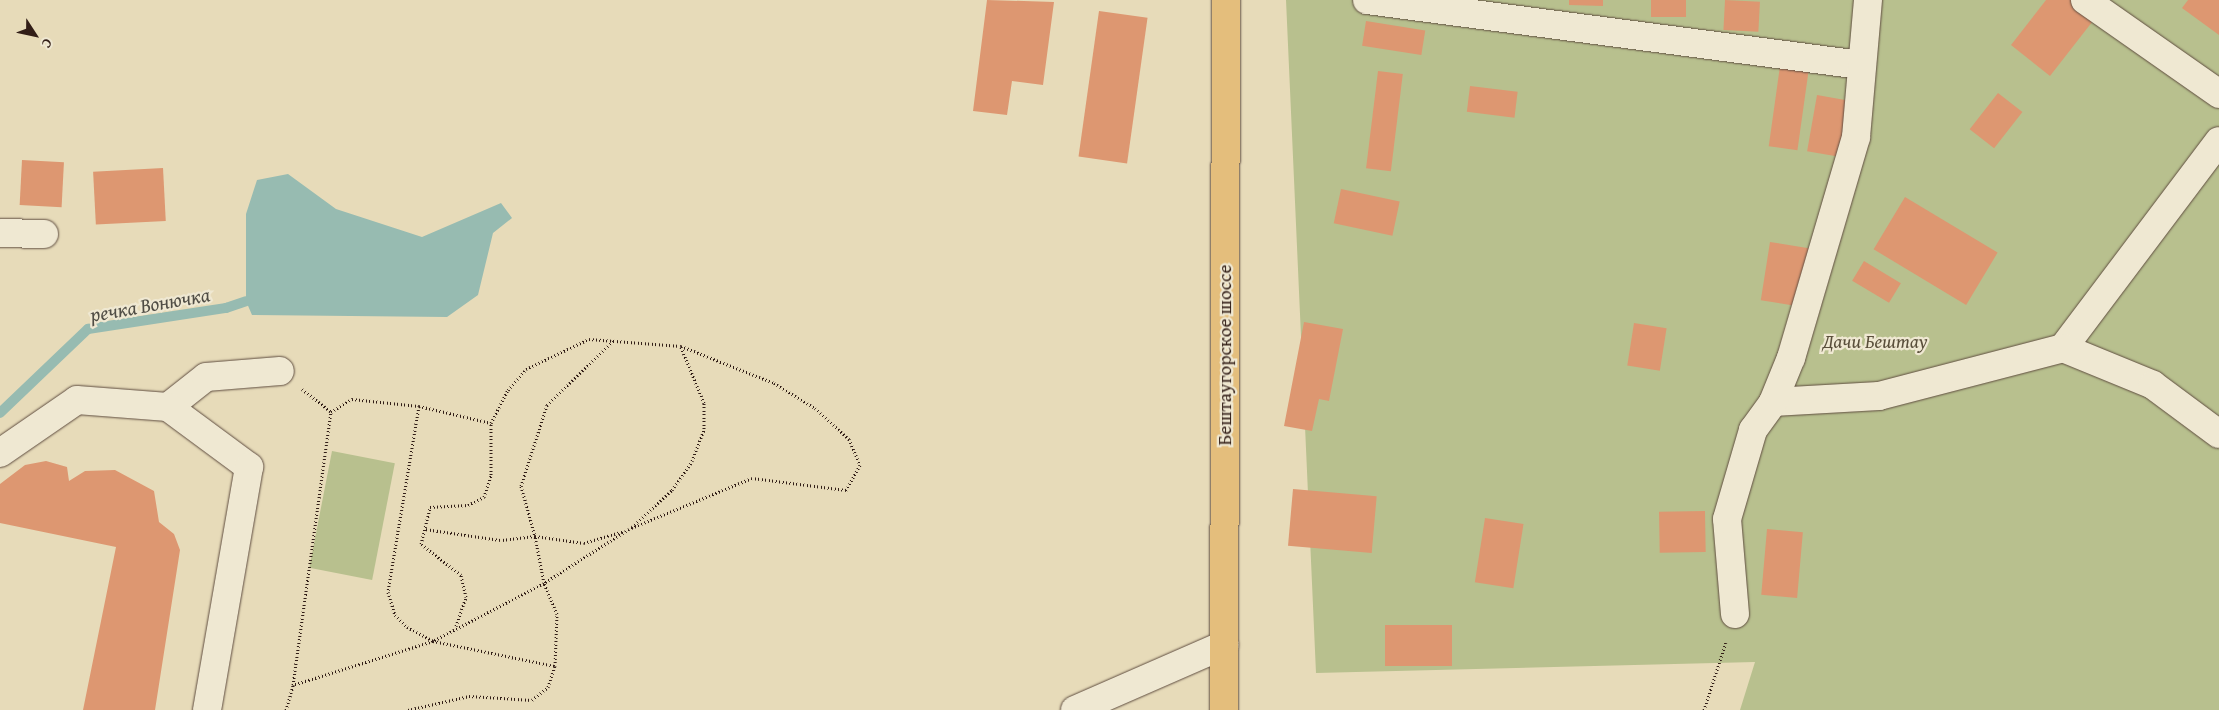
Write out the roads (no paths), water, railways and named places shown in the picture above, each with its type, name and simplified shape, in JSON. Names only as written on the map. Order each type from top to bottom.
[{"type":"main road","name":"Бештаугорское шоссе","points":[[1224,710],[1226,0]]},
{"type":"street","points":[[1366,0],[1861,65]]},
{"type":"street","points":[[1735,614],[1727,519],[1753,430],[1772,402],[1794,348],[1856,137],[1868,0]]},
{"type":"street","points":[[2085,0],[2219,94]]},
{"type":"street","points":[[2063,348],[2219,141]]},
{"type":"street","points":[[0,233],[44,234]]},
{"type":"street","points":[[1772,402],[1879,396],[2063,348],[2153,385],[2219,434]]},
{"type":"street","points":[[168,407],[206,377],[280,371]]},
{"type":"street","points":[[0,453],[77,400],[168,407],[248,467],[207,710]]},
{"type":"street","points":[[1075,710],[1224,645]]},
{"type":"water","points":[[288,174],[336,209],[422,237],[501,203],[512,218],[493,233],[478,295],[447,317],[252,315],[246,301],[246,214],[257,180]]},
{"type":"waterway","name":"речка Вонючка","points":[[0,413],[88,329],[226,308],[246,301]]},
{"type":"park label","name":"Дачи Бештау","points":[[1875,342]]}]
